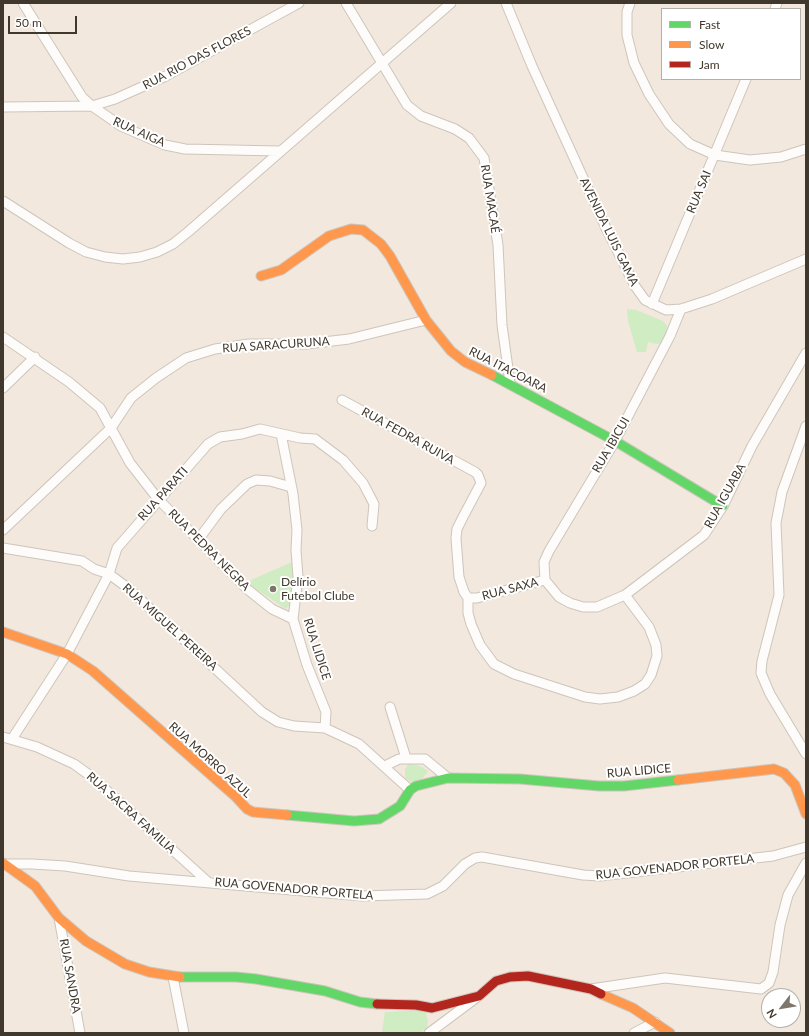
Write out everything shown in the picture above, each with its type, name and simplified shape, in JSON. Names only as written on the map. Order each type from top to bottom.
[{"type":"street","name":"RUA AIGA","points":[[23,3],[82,97],[92,106],[121,126],[165,145],[185,149],[279,151]]},
{"type":"street","name":"RUA RIO DAS FLORES","points":[[92,106],[115,99],[158,80],[299,3]]},
{"type":"street","name":"RUA MACAÉ","points":[[346,3],[407,105],[413,111],[430,121],[455,129],[469,138],[484,158],[498,245],[502,325],[510,383]]},
{"type":"street","points":[[3,201],[58,237],[86,252],[111,258],[140,257],[157,252],[178,240],[451,3]]},
{"type":"street","name":"AVENIDA LUIS GAMA","points":[[506,3],[532,66],[606,228],[639,294],[652,304],[666,310],[681,309],[712,299],[806,259]]},
{"type":"street","points":[[630,3],[627,12],[628,45],[636,69],[649,94],[669,124],[690,144],[715,155],[750,160],[781,157],[806,149]]},
{"type":"street","name":"RUA SAI","points":[[652,304],[746,80]]},
{"type":"street","points":[[3,107],[92,106]]},
{"type":"street","name":"RUA ITACOARA","points":[[261,276],[281,270],[329,236],[351,229],[363,230],[381,244],[390,256],[426,320],[441,340],[460,358],[510,383],[614,441],[723,506]]},
{"type":"street","name":"RUA IBICUI","points":[[545,580],[544,562],[549,551],[614,441],[670,336],[681,309]]},
{"type":"street","name":"RUA SARACURUNA","points":[[3,530],[111,428],[131,398],[186,358],[215,349],[250,344],[307,344],[349,339],[426,320]]},
{"type":"street","name":"RUA PEDRA NEGRA","points":[[3,338],[35,357],[69,382],[100,408],[130,463],[158,499],[247,589],[272,609],[293,619]]},
{"type":"street","name":"RUA IGUABA","points":[[545,580],[558,597],[583,607],[597,607],[625,595],[704,535],[723,506],[752,446],[806,353]]},
{"type":"street","points":[[3,388],[35,357]]},
{"type":"street","name":"RUA FEDRA RUIVA","points":[[342,400],[475,472]]},
{"type":"street","points":[[806,426],[784,484],[776,524],[779,595],[762,661],[761,673],[770,694],[806,754]]},
{"type":"street","name":"RUA PARATI","points":[[8,738],[67,654],[109,574],[117,548],[158,499],[208,444],[220,437],[260,430],[315,439],[343,460],[363,482],[374,504],[372,526]]},
{"type":"street","name":"RUA LIDICE","points":[[281,434],[297,530],[296,550],[298,577],[293,619],[307,665],[326,712],[325,728]]},
{"type":"street","name":"RUA SAXA","points":[[475,472],[481,483],[462,517],[457,529],[456,538],[459,577],[464,592],[468,598],[477,598],[545,580]]},
{"type":"street","points":[[198,540],[230,499],[248,484],[256,480],[270,481],[291,487]]},
{"type":"street","name":"RUA MIGUEL PEREIRA","points":[[3,548],[82,562],[94,569],[109,574],[128,588],[262,712],[278,722],[294,726],[325,728]]},
{"type":"street","points":[[468,598],[468,613],[471,624],[480,645],[494,664],[514,674],[585,696],[600,699],[618,697],[634,691],[644,684],[652,675],[657,656],[656,645],[649,627],[625,595]]},
{"type":"street","name":"RUA MORRO AZUL","points":[[3,632],[67,654],[93,671],[235,796],[247,809],[253,812],[365,821],[379,819],[400,806],[413,788]]},
{"type":"street","points":[[390,707],[406,758]]},
{"type":"street","points":[[325,728],[359,744],[413,788]]},
{"type":"street","name":"RUA SACRA FAMILIA","points":[[8,738],[36,746],[74,764],[92,776],[208,882]]},
{"type":"street","points":[[386,766],[399,759],[426,759],[448,778]]},
{"type":"street","name":"RUA LIDICE","points":[[413,788],[448,778],[520,779],[599,786],[624,786],[774,769],[784,773],[795,785],[806,814]]},
{"type":"street","name":"RUA GOVENADOR PORTELA","points":[[5,864],[58,866],[129,876],[362,896],[427,894],[442,886],[465,864],[475,858],[482,857],[583,875],[600,876],[773,856],[806,847]]},
{"type":"street","points":[[591,989],[665,978],[762,989],[769,983],[773,972],[780,925],[788,895],[806,863]]},
{"type":"street","points":[[5,864],[35,886],[59,918],[86,942],[125,964],[173,977],[236,977],[325,992],[360,1002],[392,1005],[416,1005],[432,1008],[479,996]]},
{"type":"street","name":"RUA SANDRA","points":[[59,918],[80,1033]]},
{"type":"street","points":[[429,1033],[479,996],[496,981],[510,977],[528,976],[591,989],[634,1008],[670,1033]]},
{"type":"street","points":[[173,977],[184,1033]]},
{"type":"street","points":[[634,1033],[655,1022]]},
{"type":"green space","points":[[627,309],[636,310],[663,321],[667,326],[666,336],[661,343],[657,344],[648,342],[646,352],[637,352],[628,321]]},
{"type":"green space","points":[[292,562],[293,587],[291,603],[286,609],[250,585],[251,580]]},
{"type":"green space","points":[[409,763],[422,767],[428,771],[422,779],[411,782],[405,778],[405,769]]},
{"type":"green space","points":[[425,1010],[428,1021],[427,1028],[420,1033],[382,1032],[385,1012]]},
{"type":"traffic: fast","points":[[492,375],[615,441],[723,506]]},
{"type":"traffic: fast","points":[[287,815],[354,821],[379,819],[400,806],[410,790],[416,786],[448,778],[520,779],[599,786],[624,786],[678,780]]},
{"type":"traffic: fast","points":[[180,977],[236,977],[256,979],[325,991],[360,1002],[377,1004]]},
{"type":"traffic: slow","points":[[261,276],[281,270],[329,236],[351,229],[363,230],[381,244],[390,256],[426,320],[451,351],[465,362],[492,375]]},
{"type":"traffic: slow","points":[[3,632],[67,654],[93,671],[235,796],[247,809],[253,812],[287,815]]},
{"type":"traffic: slow","points":[[678,780],[774,769],[784,773],[795,785],[806,814]]},
{"type":"traffic: slow","points":[[3,863],[35,886],[59,918],[86,941],[125,964],[149,972],[180,977]]},
{"type":"traffic: slow","points":[[601,994],[633,1008],[670,1033]]},
{"type":"traffic: jam","points":[[377,1004],[416,1005],[432,1008],[479,996],[496,981],[510,977],[528,976],[591,989],[601,994]]},
{"type":"place","name":"Delírio Futebol Clube","points":[[273,589]]}]
